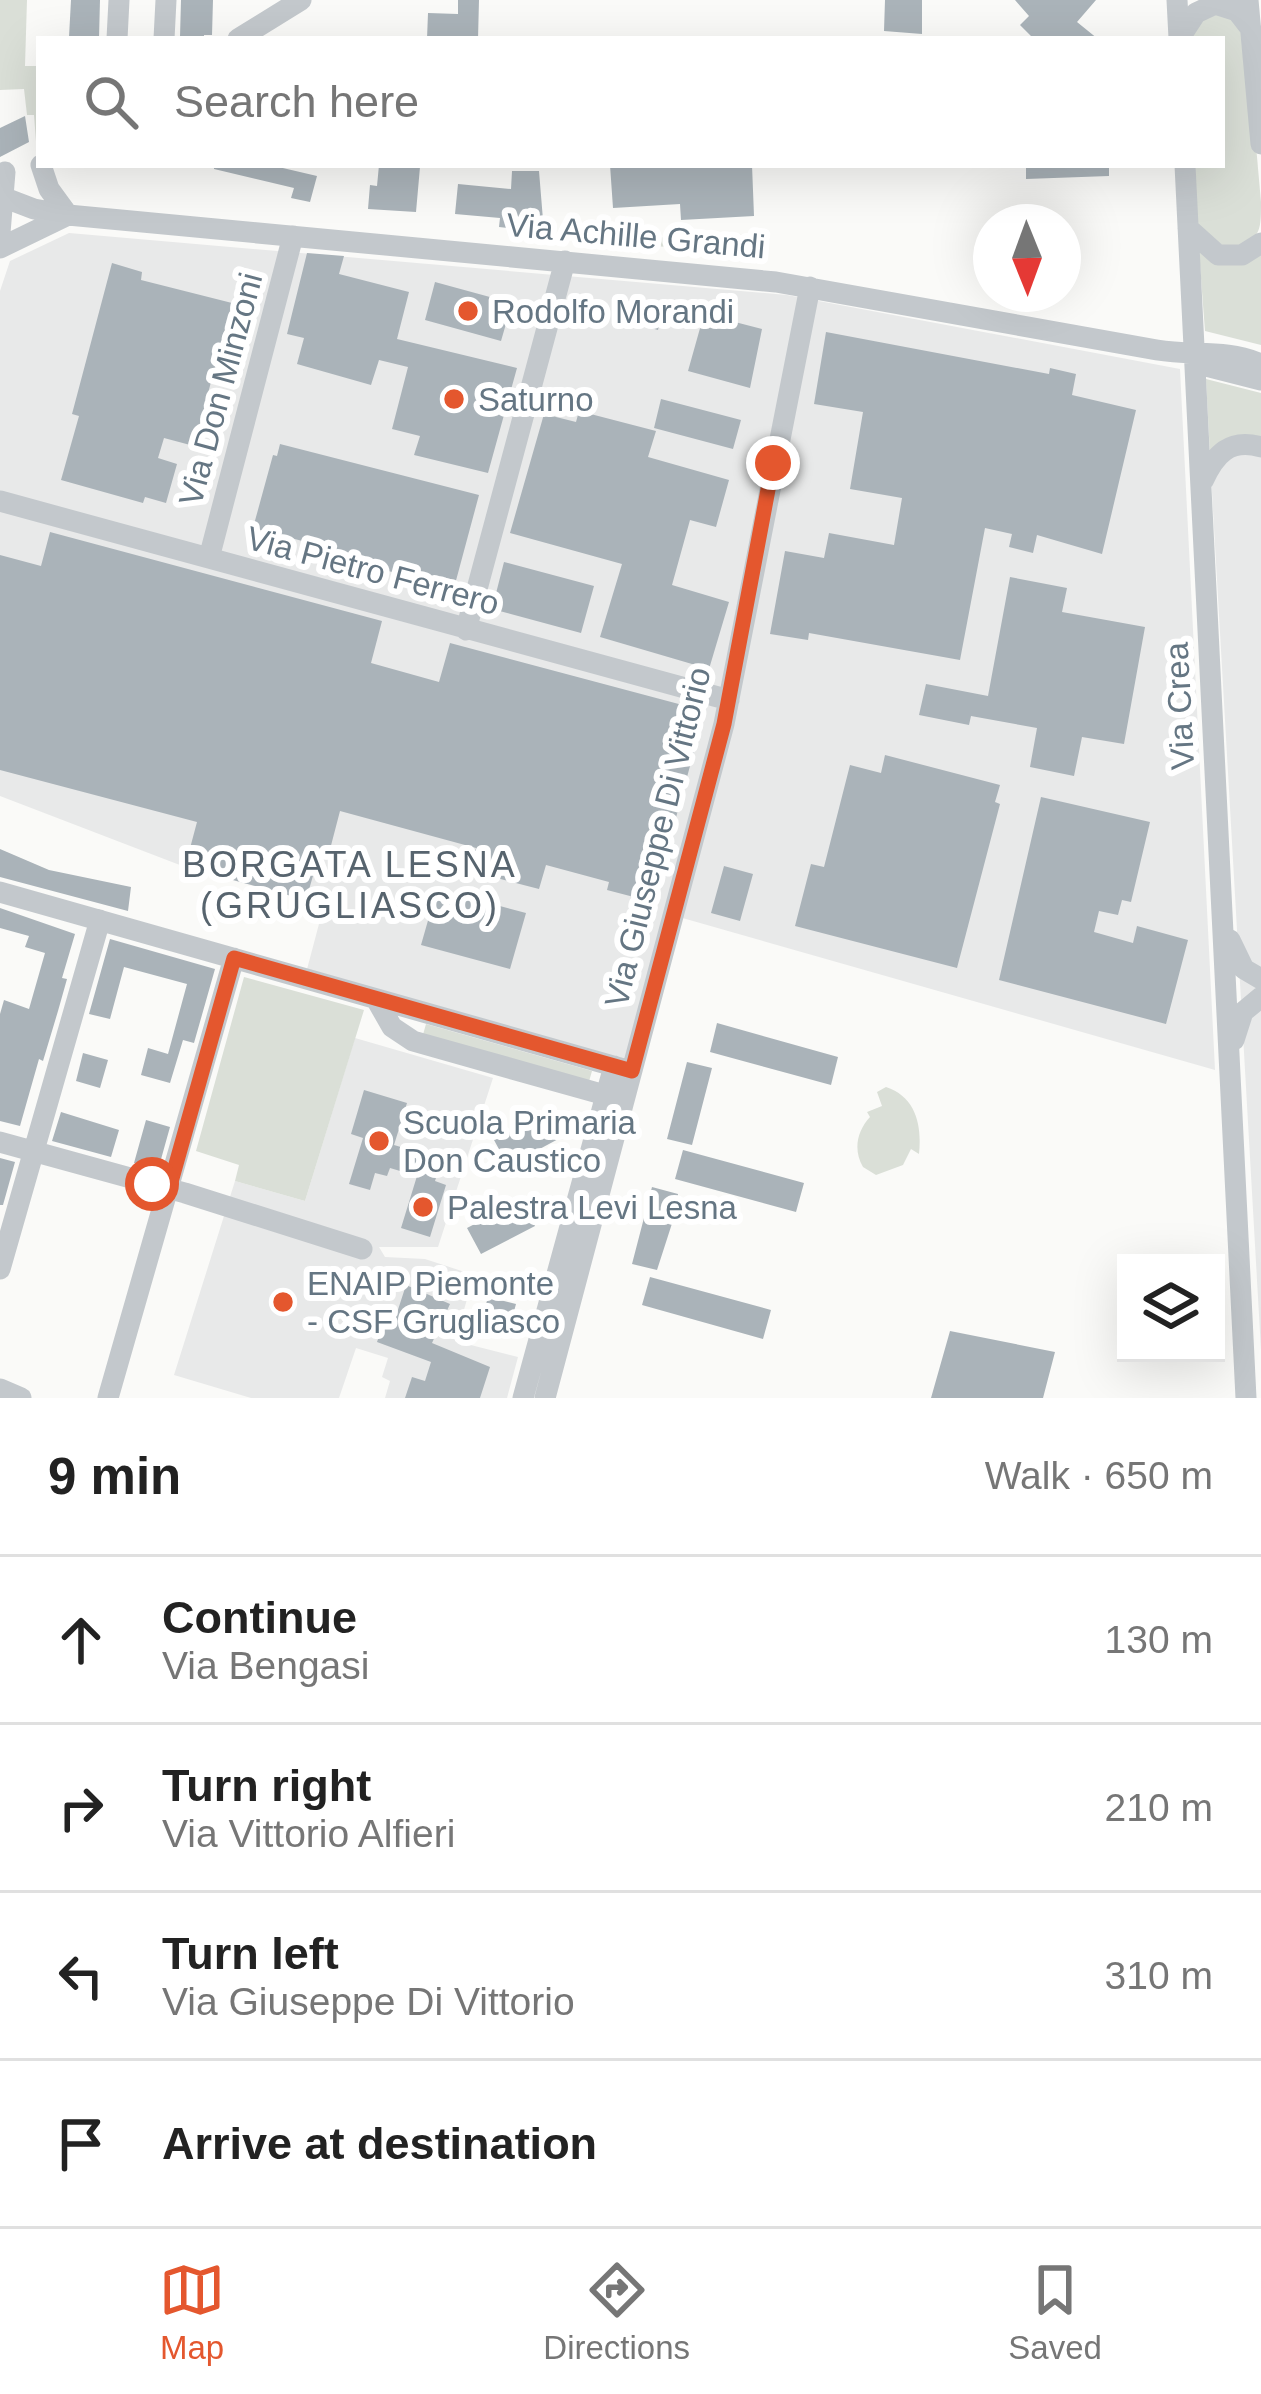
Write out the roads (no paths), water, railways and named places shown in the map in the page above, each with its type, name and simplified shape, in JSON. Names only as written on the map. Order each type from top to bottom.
[{"type":"street","points":[[117,36],[118,0]]},
{"type":"street","points":[[164,36],[166,0]]},
{"type":"street","points":[[243,36],[301,0]]},
{"type":"street","points":[[1177,0],[1179,36]]},
{"type":"street","points":[[1248,0],[1261,144]]},
{"type":"street","points":[[1181,36],[1196,13],[1215,4],[1237,10],[1251,30]]},
{"type":"street","points":[[0,232],[2,173],[36,154]]},
{"type":"street","points":[[0,248],[68,215],[42,168]]},
{"type":"street","name":"Via Crea","points":[[1185,168],[1246,1398]]},
{"type":"street","name":"Via Achille Grandi","points":[[2,197],[68,215],[811,287],[1194,356]]},
{"type":"street","points":[[1188,227],[1210,251],[1226,257],[1242,255],[1261,243]]},
{"type":"street","name":"Via Don Minzoni","points":[[208,558],[293,236]]},
{"type":"street","points":[[466,630],[565,261]]},
{"type":"street","name":"Via Giuseppe Di Vittorio","points":[[545,1398],[622,1068],[729,700],[811,287]]},
{"type":"street","points":[[1194,356],[1213,350],[1261,364]]},
{"type":"street","points":[[1194,356],[1210,367],[1261,380]]},
{"type":"street","points":[[1201,487],[1210,465],[1225,448],[1247,443],[1261,447]]},
{"type":"street","name":"Via Pietro Ferrero","points":[[0,501],[729,700]]},
{"type":"street","points":[[0,892],[622,1068]]},
{"type":"street","points":[[0,1269],[100,920]]},
{"type":"street","name":"Via Crea","points":[[1223,923],[1238,959],[1261,979]]},
{"type":"street","points":[[108,1398],[234,958]]},
{"type":"street","name":"Via Crea","points":[[1229,1054],[1243,1012],[1261,997]]},
{"type":"street","points":[[376,999],[392,1027],[413,1041],[604,1095]]},
{"type":"street","name":"Via Giuseppe Di Vittorio","points":[[523,1398],[604,1095],[622,1068]]},
{"type":"street","points":[[0,1142],[362,1249]]},
{"type":"street","points":[[0,1389],[21,1398]]},
{"type":"place","name":"Rodolfo Morandi","points":[[468,311]]},
{"type":"place","name":"Saturno","points":[[454,399]]},
{"type":"place","name":"Scuola Primaria Don Caustico","points":[[379,1141]]},
{"type":"place","name":"Palestra Levi Lesna","points":[[423,1207]]},
{"type":"place","name":"ENAIP Piemonte - CSF Grugliasco","points":[[283,1302]]},
{"type":"district","name":"BORGATA LESNA (GRUGLIASCO)","points":[[350,884]]}]
